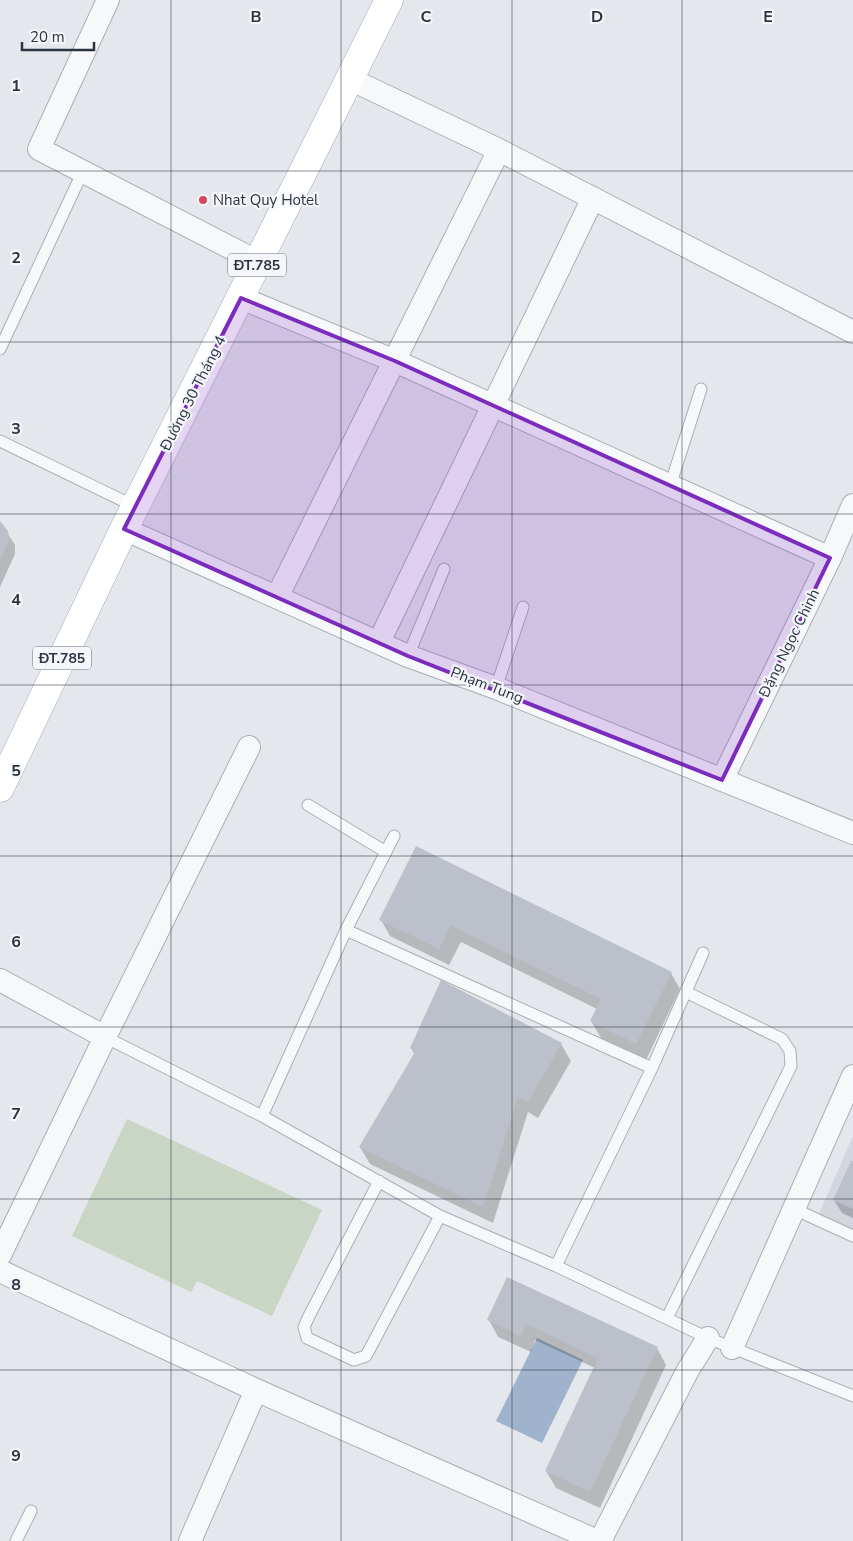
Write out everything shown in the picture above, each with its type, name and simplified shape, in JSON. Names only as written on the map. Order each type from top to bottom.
[{"type":"main road","name":"Đường 30 Tháng 4","points":[[0,788],[130,518],[390,0]]},
{"type":"street","points":[[108,0],[39,149],[258,262]]},
{"type":"street","points":[[350,79],[499,150],[853,332]]},
{"type":"street","points":[[277,597],[499,150]]},
{"type":"street","points":[[378,642],[593,198]]},
{"type":"street","points":[[241,298],[395,361],[830,558]]},
{"type":"street","name":"Đặng Ngọc Chinh","points":[[722,780],[830,558],[853,504]]},
{"type":"street","name":"Phạm Tung","points":[[130,518],[277,597],[408,656],[496,688],[853,833]]},
{"type":"street","points":[[0,1255],[105,1036],[249,747]]},
{"type":"street","points":[[0,980],[105,1036]]},
{"type":"street","points":[[732,1348],[853,1076]]},
{"type":"street","points":[[0,1271],[256,1390],[598,1541],[688,1370],[708,1338]]},
{"type":"street","points":[[190,1541],[256,1390]]},
{"type":"lane","points":[[0,349],[83,171]]},
{"type":"lane","points":[[670,486],[701,389]]},
{"type":"lane","points":[[0,441],[130,518]]},
{"type":"lane","points":[[408,656],[444,569]]},
{"type":"lane","points":[[496,688],[523,607]]},
{"type":"lane","points":[[308,805],[386,852]]},
{"type":"lane","points":[[262,1116],[346,930],[394,836]]},
{"type":"lane","points":[[346,930],[652,1068]]},
{"type":"lane","points":[[556,1266],[652,1068],[703,953]]},
{"type":"lane","points":[[667,1318],[791,1066],[790,1051],[782,1039],[686,992]]},
{"type":"lane","points":[[105,1036],[262,1116],[440,1216],[556,1266],[708,1338],[853,1396]]},
{"type":"lane","points":[[379,1181],[309,1316],[304,1327],[307,1338],[354,1360],[366,1356],[440,1216]]},
{"type":"lane","points":[[794,1209],[853,1236]]},
{"type":"lane","points":[[16,1541],[31,1511]]},
{"type":"highlighted area","points":[[241,298],[395,361],[830,558],[722,780],[408,656],[124,529]]},
{"type":"shaded area","points":[[853,1136],[853,1229],[819,1214]]},
{"type":"green space","points":[[127,1119],[322,1210],[272,1316],[197,1281],[191,1292],[72,1236]]},
{"type":"water","points":[[537,1338],[583,1360],[542,1443],[496,1421]]},
{"type":"building","points":[[0,521],[8,531],[9,540],[0,559]]},
{"type":"building","points":[[416,846],[672,972],[636,1044],[590,1021],[601,999],[451,926],[439,949],[379,920]]},
{"type":"building","points":[[441,980],[562,1043],[528,1102],[518,1097],[483,1207],[359,1147],[415,1052],[410,1048]]},
{"type":"building","points":[[851,1161],[853,1161],[853,1209],[833,1200]]},
{"type":"building","points":[[507,1277],[658,1347],[590,1492],[545,1471],[598,1358],[526,1324],[521,1336],[487,1320]]},
{"type":"place","name":"Nhat Quy Hotel","points":[[203,200]]}]
